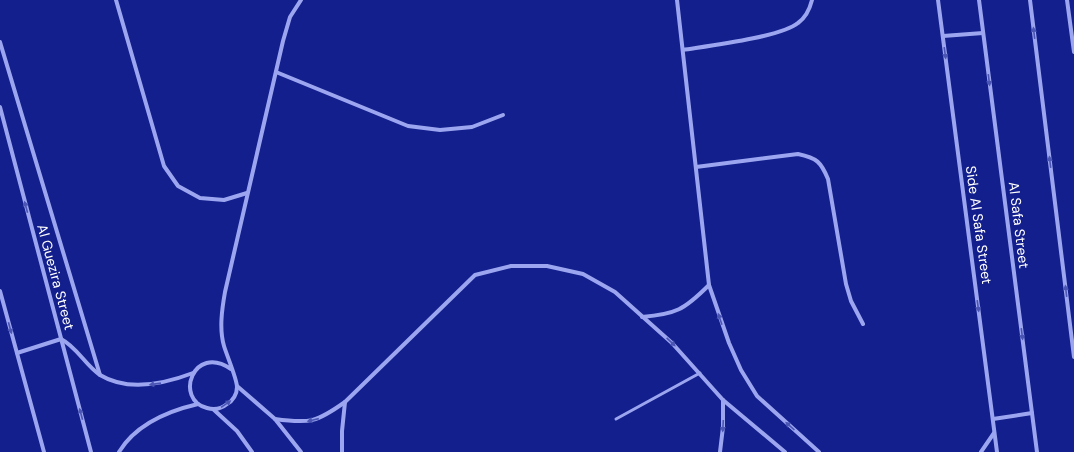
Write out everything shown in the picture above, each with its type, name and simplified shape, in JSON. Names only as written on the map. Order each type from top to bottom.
[{"type":"street","points":[[116,0],[164,166],[178,186],[200,198],[224,200],[247,193]]},
{"type":"street","points":[[213,409],[222,408],[230,402],[235,395],[237,386],[236,377],[231,369],[223,344],[221,318],[225,292],[247,193],[290,18],[302,0]]},
{"type":"street","points":[[677,0],[709,285],[729,343],[741,370],[757,396],[819,452]]},
{"type":"street","points":[[683,50],[781,32],[798,23],[809,9],[812,0]]},
{"type":"street","name":"Side Al Safa Street","points":[[938,0],[997,452]]},
{"type":"street","name":"Al Safa Street","points":[[979,0],[1037,452]]},
{"type":"street","points":[[1030,0],[1074,357]]},
{"type":"street","points":[[1067,0],[1074,52]]},
{"type":"street","points":[[943,36],[983,33]]},
{"type":"street","points":[[0,42],[100,375]]},
{"type":"street","points":[[276,72],[408,126],[440,130],[472,127],[503,115]]},
{"type":"street","name":"Al Guezira Street","points":[[0,107],[91,452]]},
{"type":"street","points":[[0,126],[4,123]]},
{"type":"street","points":[[696,167],[798,154],[812,157],[823,166],[828,180],[846,284],[851,301],[863,324]]},
{"type":"street","points":[[275,418],[300,423],[325,417],[346,402],[475,275],[511,266],[547,266],[583,274],[615,292],[672,343],[723,400],[785,452]]},
{"type":"street","points":[[642,317],[667,314],[685,306],[691,303],[709,285]]},
{"type":"street","points":[[0,291],[44,452]]},
{"type":"street","points":[[17,353],[61,339],[72,346],[80,357],[100,375],[122,383],[146,385],[170,382],[192,373],[200,365],[211,361],[222,363],[231,369]]},
{"type":"street","points":[[192,373],[189,384],[191,395],[198,404]]},
{"type":"street","points":[[237,386],[275,418],[301,452]]},
{"type":"street","points":[[720,452],[723,427],[723,400]]},
{"type":"street","points":[[342,452],[342,431],[346,402]]},
{"type":"street","points":[[121,451],[137,432],[155,419],[176,409],[198,404],[213,409],[237,431],[252,452]]},
{"type":"street","points":[[993,419],[1032,413]]},
{"type":"street","points":[[981,452],[994,433]]},
{"type":"lane","points":[[616,420],[700,374]]}]
